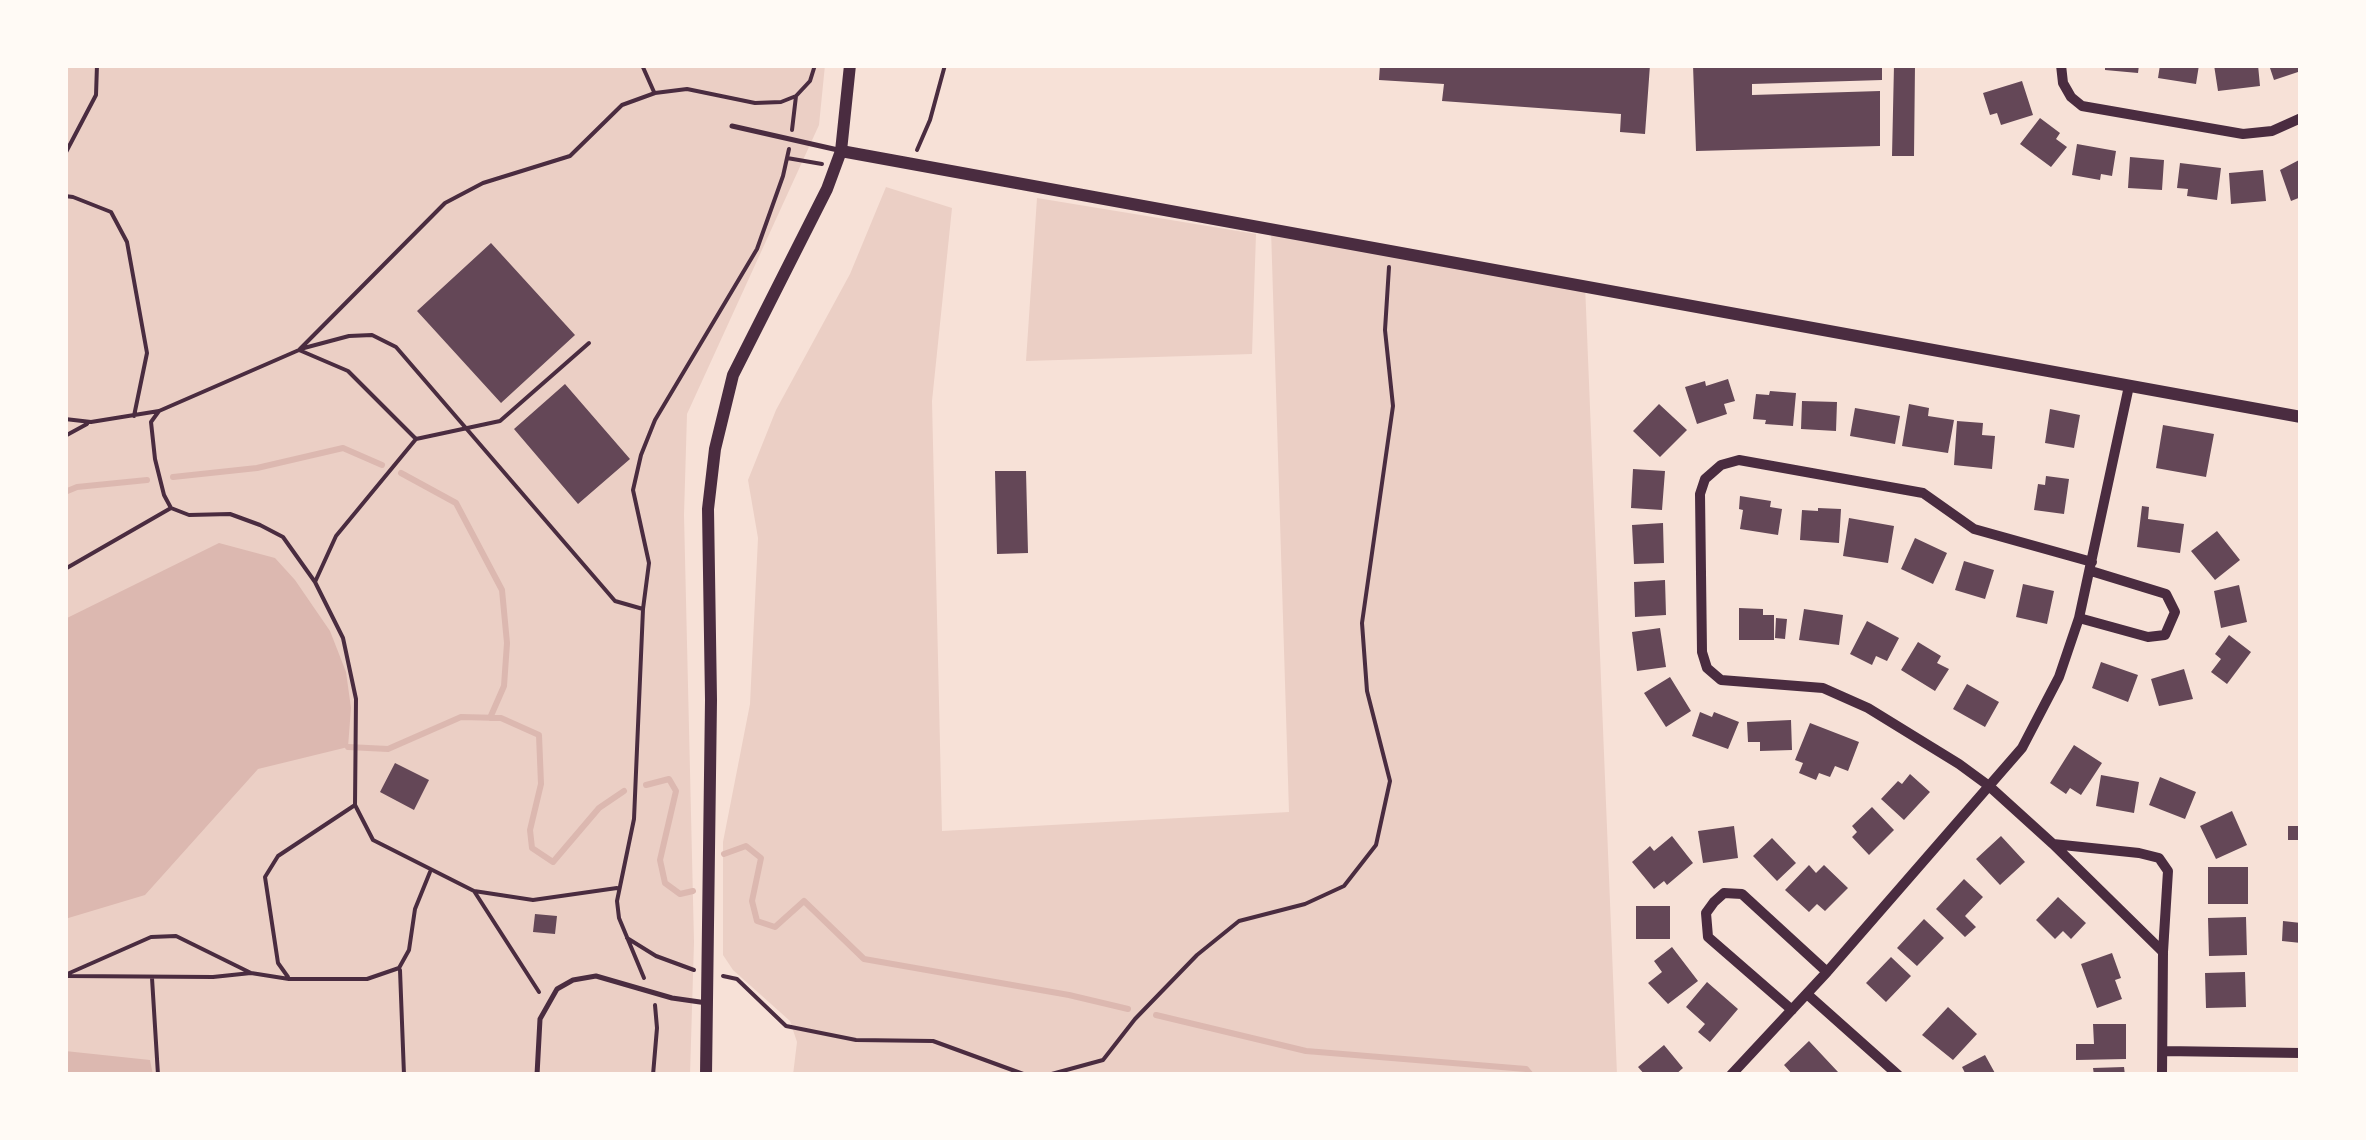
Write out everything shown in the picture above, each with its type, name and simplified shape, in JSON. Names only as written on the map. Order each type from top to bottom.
[{"type":"street","points":[[706,1075],[711,700],[708,509],[714,450],[733,376],[827,189],[841,151],[850,65]]},
{"type":"street","points":[[2061,65],[2063,83],[2082,106],[2243,134],[2272,131],[2301,118]]},
{"type":"street","points":[[841,151],[2301,417]]},
{"type":"street","points":[[1731,1075],[1827,972],[2022,748],[2059,677],[2079,618],[2129,386]]},
{"type":"street","points":[[2079,618],[2148,637],[2165,635],[2175,612],[2166,594],[1974,529],[1923,492],[1739,460],[1721,465],[1706,479],[1700,494],[1702,652],[1706,668],[1721,680],[1738,684],[1824,688],[1868,708],[1959,764],[2053,844],[2163,952]]},
{"type":"street","points":[[2053,844],[2138,853],[2159,858],[2168,871],[2162,1075]]},
{"type":"street","points":[[1792,1010],[1708,936],[1706,913],[1714,902],[1724,894],[1742,894],[1827,972]]},
{"type":"street","points":[[1807,994],[1898,1075]]},
{"type":"street","points":[[2163,1051],[2301,1054]]},
{"type":"lane","points":[[732,126],[841,151]]},
{"type":"lane","points":[[536,1075],[540,1019],[557,989],[573,980],[596,976],[672,998],[707,1002]]},
{"type":"path","points":[[65,154],[96,96],[97,65]]},
{"type":"path","points":[[642,65],[654,93]]},
{"type":"path","points":[[299,350],[446,203],[483,183],[570,156],[622,105],[654,93],[687,89],[756,103],[781,102],[796,96],[810,81],[814,65]]},
{"type":"path","points":[[911,164],[930,120],[945,65]]},
{"type":"path","points":[[793,127],[796,96]]},
{"type":"path","points":[[634,956],[619,918],[618,888],[634,819],[643,609],[649,563],[633,490],[641,456],[665,403],[757,249],[787,158],[810,162]]},
{"type":"path","points":[[65,196],[111,212],[127,242],[147,353],[134,416]]},
{"type":"path","points":[[1048,1075],[1103,1060],[1136,1019],[1211,944],[1239,922],[1304,904],[1344,886],[1376,844],[1390,782],[1367,691],[1362,623],[1393,406],[1385,330],[1389,264]]},
{"type":"path","points":[[65,419],[91,422],[159,411],[299,350],[349,336],[372,336],[396,347],[615,600],[643,609]]},
{"type":"path","points":[[315,582],[336,536],[416,439],[500,421],[589,344]]},
{"type":"path","points":[[299,350],[348,371],[416,439]]},
{"type":"path","points":[[159,411],[152,422],[155,459],[171,508],[189,515],[230,514],[283,537],[315,582],[343,638],[356,699],[354,806],[372,840],[474,891],[533,900],[618,888]]},
{"type":"path","points":[[65,436],[91,422]]},
{"type":"path","points":[[65,569],[171,508]]},
{"type":"path","points":[[289,978],[278,962],[265,877],[278,856],[354,806]]},
{"type":"path","points":[[404,1075],[400,968],[409,950],[414,909],[430,872]]},
{"type":"path","points":[[474,891],[547,1004]]},
{"type":"path","points":[[65,975],[151,937],[176,936],[252,973]]},
{"type":"path","points":[[627,938],[656,956],[695,970]]},
{"type":"path","points":[[65,975],[152,978],[252,973],[289,978],[367,979],[400,968]]},
{"type":"path","points":[[719,975],[737,979],[786,1026],[856,1040],[933,1041],[1026,1075]]},
{"type":"path","points":[[152,978],[158,1075]]},
{"type":"path","points":[[653,1075],[657,1010]]},
{"type":"shaded area","points":[[65,65],[825,65],[819,125],[687,414],[684,515],[694,942],[690,1075],[65,1075]]},
{"type":"shaded area","points":[[886,187],[952,208],[932,401],[942,831],[1289,812],[1271,229],[1585,284],[1617,1075],[793,1075],[797,1042],[790,1021],[733,970],[723,955],[723,842],[750,704],[758,538],[748,480],[776,410],[850,274]]},
{"type":"shaded area","points":[[1037,198],[1256,234],[1252,354],[1026,361]]},
{"type":"shaded area","points":[[219,543],[275,558],[330,631],[346,672],[351,708],[348,747],[258,769],[145,895],[65,919],[65,619]]},
{"type":"shaded area","points":[[65,1051],[150,1060],[153,1075],[65,1075]]},
{"type":"building","points":[[1380,65],[1650,65],[1645,134],[1620,132],[1621,114],[1442,101],[1444,84],[1379,80]]},
{"type":"building","points":[[1693,65],[1882,65],[1882,80],[1752,84],[1752,95],[1880,91],[1880,146],[1696,151]]},
{"type":"building","points":[[1894,65],[1915,65],[1914,156],[1892,156]]},
{"type":"building","points":[[2105,65],[2139,65],[2138,73],[2105,70]]},
{"type":"building","points":[[2160,65],[2199,65],[2196,84],[2158,78]]},
{"type":"building","points":[[2214,65],[2258,65],[2260,86],[2218,91]]},
{"type":"building","points":[[2269,65],[2301,65],[2301,71],[2274,80]]},
{"type":"building","points":[[2022,81],[2033,115],[2001,125],[1997,113],[1990,115],[1983,93]]},
{"type":"building","points":[[2040,118],[2060,133],[2056,139],[2067,147],[2051,167],[2020,144]]},
{"type":"building","points":[[2077,144],[2116,151],[2112,176],[2101,174],[2100,180],[2072,175]]},
{"type":"building","points":[[2130,157],[2164,160],[2162,190],[2128,188]]},
{"type":"building","points":[[2301,159],[2301,197],[2291,201],[2280,170]]},
{"type":"building","points":[[2180,163],[2221,168],[2217,200],[2187,196],[2188,189],[2177,188]]},
{"type":"building","points":[[2263,170],[2266,201],[2231,204],[2229,173]]},
{"type":"building","points":[[491,243],[575,335],[501,403],[417,311]]},
{"type":"building","points":[[1728,379],[1735,401],[1724,404],[1727,414],[1697,424],[1685,387]]},
{"type":"building","points":[[565,384],[630,459],[578,504],[514,429]]},
{"type":"building","points":[[1770,391],[1796,393],[1793,426],[1753,419],[1756,394],[1769,395]]},
{"type":"building","points":[[1802,401],[1837,402],[1836,431],[1801,429]]},
{"type":"building","points":[[1659,404],[1687,430],[1660,457],[1633,431]]},
{"type":"building","points":[[1909,404],[1929,408],[1928,416],[1954,420],[1948,453],[1902,446]]},
{"type":"building","points":[[1855,408],[1900,416],[1895,444],[1850,436]]},
{"type":"building","points":[[2050,409],[2080,415],[2074,448],[2045,443]]},
{"type":"building","points":[[1957,421],[1983,423],[1982,435],[1995,436],[1992,469],[1954,465]]},
{"type":"building","points":[[2163,425],[2214,434],[2206,477],[2156,468]]},
{"type":"building","points":[[1633,469],[1665,471],[1662,510],[1631,508]]},
{"type":"building","points":[[995,471],[1026,471],[1028,553],[997,554]]},
{"type":"building","points":[[2046,476],[2069,479],[2064,514],[2034,510],[2038,484],[2045,485]]},
{"type":"building","points":[[1740,496],[1771,501],[1770,507],[1782,509],[1778,535],[1740,529]]},
{"type":"building","points":[[2142,506],[2149,507],[2148,519],[2184,524],[2180,553],[2137,547]]},
{"type":"building","points":[[1841,509],[1839,543],[1800,540],[1802,510]]},
{"type":"building","points":[[1849,518],[1894,526],[1888,563],[1843,556]]},
{"type":"building","points":[[1663,523],[1664,563],[1634,564],[1632,525]]},
{"type":"building","points":[[2217,531],[2240,560],[2215,580],[2191,551]]},
{"type":"building","points":[[1915,538],[1947,553],[1933,584],[1901,569]]},
{"type":"building","points":[[1964,561],[1994,570],[1985,599],[1955,590]]},
{"type":"building","points":[[1665,580],[1666,615],[1635,617],[1634,582]]},
{"type":"building","points":[[2023,584],[2054,591],[2047,624],[2016,617]]},
{"type":"building","points":[[2239,585],[2247,622],[2221,628],[2214,591]]},
{"type":"building","points":[[1739,608],[1763,609],[1763,615],[1774,615],[1774,640],[1739,640]]},
{"type":"building","points":[[1804,609],[1843,615],[1839,645],[1799,640]]},
{"type":"building","points":[[1776,618],[1787,619],[1785,639],[1775,638]]},
{"type":"building","points":[[1867,621],[1899,638],[1887,661],[1876,656],[1872,665],[1850,654]]},
{"type":"building","points":[[1660,628],[1666,667],[1637,671],[1632,632]]},
{"type":"building","points":[[2229,635],[2251,652],[2227,684],[2211,672],[2221,659],[2215,654]]},
{"type":"building","points":[[1918,642],[1941,656],[1937,663],[1949,669],[1935,691],[1901,670]]},
{"type":"building","points":[[2101,662],[2138,675],[2128,702],[2092,688]]},
{"type":"building","points":[[2184,669],[2193,699],[2159,706],[2151,679]]},
{"type":"building","points":[[1670,677],[1691,711],[1666,727],[1644,693]]},
{"type":"building","points":[[1967,684],[1999,702],[1985,727],[1953,709]]},
{"type":"building","points":[[1700,712],[1712,717],[1714,712],[1739,722],[1728,749],[1692,736]]},
{"type":"building","points":[[1791,720],[1792,750],[1760,751],[1760,742],[1748,742],[1747,722]]},
{"type":"building","points":[[1810,723],[1859,742],[1848,771],[1835,766],[1830,777],[1819,773],[1816,780],[1799,773],[1803,763],[1795,760]]},
{"type":"building","points":[[2074,745],[2102,763],[2081,795],[2070,788],[2066,794],[2050,783]]},
{"type":"building","points":[[395,763],[429,780],[414,810],[380,792]]},
{"type":"building","points":[[1910,774],[1930,792],[1904,820],[1881,799]]},
{"type":"building","points":[[2101,775],[2139,782],[2134,813],[2096,806]]},
{"type":"building","points":[[2160,777],[2196,792],[2185,819],[2149,805]]},
{"type":"building","points":[[1872,807],[1894,830],[1869,855],[1852,837],[1857,832],[1852,826]]},
{"type":"building","points":[[2232,811],[2247,845],[2216,859],[2200,826]]},
{"type":"building","points":[[1734,826],[1738,858],[1703,863],[1698,831]]},
{"type":"building","points":[[2288,826],[2301,826],[2301,840],[2288,840]]},
{"type":"building","points":[[1672,836],[1693,863],[1667,885],[1664,881],[1654,889],[1632,862],[1650,846],[1654,851]]},
{"type":"building","points":[[2001,836],[2025,862],[2000,885],[1976,859]]},
{"type":"building","points":[[1772,838],[1796,863],[1777,881],[1753,856]]},
{"type":"building","points":[[1809,865],[1816,873],[1824,865],[1848,888],[1825,911],[1817,904],[1809,912],[1785,890]]},
{"type":"building","points":[[2208,867],[2248,867],[2248,904],[2208,904]]},
{"type":"building","points":[[1964,879],[1983,897],[1965,916],[1976,927],[1965,937],[1936,909]]},
{"type":"building","points":[[2058,897],[2086,923],[2071,939],[2063,931],[2055,939],[2036,920]]},
{"type":"building","points":[[1636,906],[1670,906],[1670,939],[1636,939]]},
{"type":"building","points":[[535,914],[557,916],[555,934],[533,932]]},
{"type":"building","points":[[2246,917],[2247,955],[2209,956],[2208,918]]},
{"type":"building","points":[[1924,919],[1944,938],[1917,966],[1897,948]]},
{"type":"building","points":[[2283,921],[2301,923],[2301,943],[2282,941]]},
{"type":"building","points":[[1672,947],[1698,981],[1668,1004],[1648,983],[1662,972],[1654,961]]},
{"type":"building","points":[[2112,953],[2121,978],[2115,980],[2122,999],[2097,1008],[2081,964]]},
{"type":"building","points":[[1891,957],[1911,976],[1886,1002],[1866,983]]},
{"type":"building","points":[[2245,972],[2246,1007],[2206,1008],[2205,973]]},
{"type":"building","points":[[1707,982],[1738,1009],[1710,1042],[1698,1032],[1705,1024],[1686,1007]]},
{"type":"building","points":[[1948,1007],[1977,1034],[1953,1060],[1922,1035]]},
{"type":"building","points":[[2093,1024],[2126,1024],[2126,1059],[2076,1060],[2076,1044],[2094,1044]]},
{"type":"building","points":[[1809,1041],[1838,1072],[1835,1075],[1793,1075],[1784,1065]]},
{"type":"building","points":[[1664,1045],[1683,1068],[1675,1075],[1645,1075],[1638,1067]]},
{"type":"building","points":[[1985,1055],[1996,1075],[1966,1075],[1962,1067]]},
{"type":"building","points":[[2124,1067],[2125,1075],[2094,1075],[2093,1068]]},
{"type":"waterway","points":[[173,477],[257,468],[343,448],[382,465]]},
{"type":"waterway","points":[[401,473],[456,503],[502,590],[507,643],[504,686],[490,718]]},
{"type":"waterway","points":[[65,492],[77,487],[147,480]]},
{"type":"waterway","points":[[348,747],[388,749],[461,717],[501,718],[539,735],[541,784],[530,830],[532,848],[553,862],[599,808],[624,791]]},
{"type":"waterway","points":[[646,785],[669,779],[676,791],[660,860],[665,883],[680,894],[693,891]]},
{"type":"waterway","points":[[724,854],[746,846],[761,858],[752,901],[757,921],[775,927],[804,901],[864,959],[1128,1009]]},
{"type":"waterway","points":[[1156,1015],[1306,1051],[1526,1069],[1531,1075]]}]
